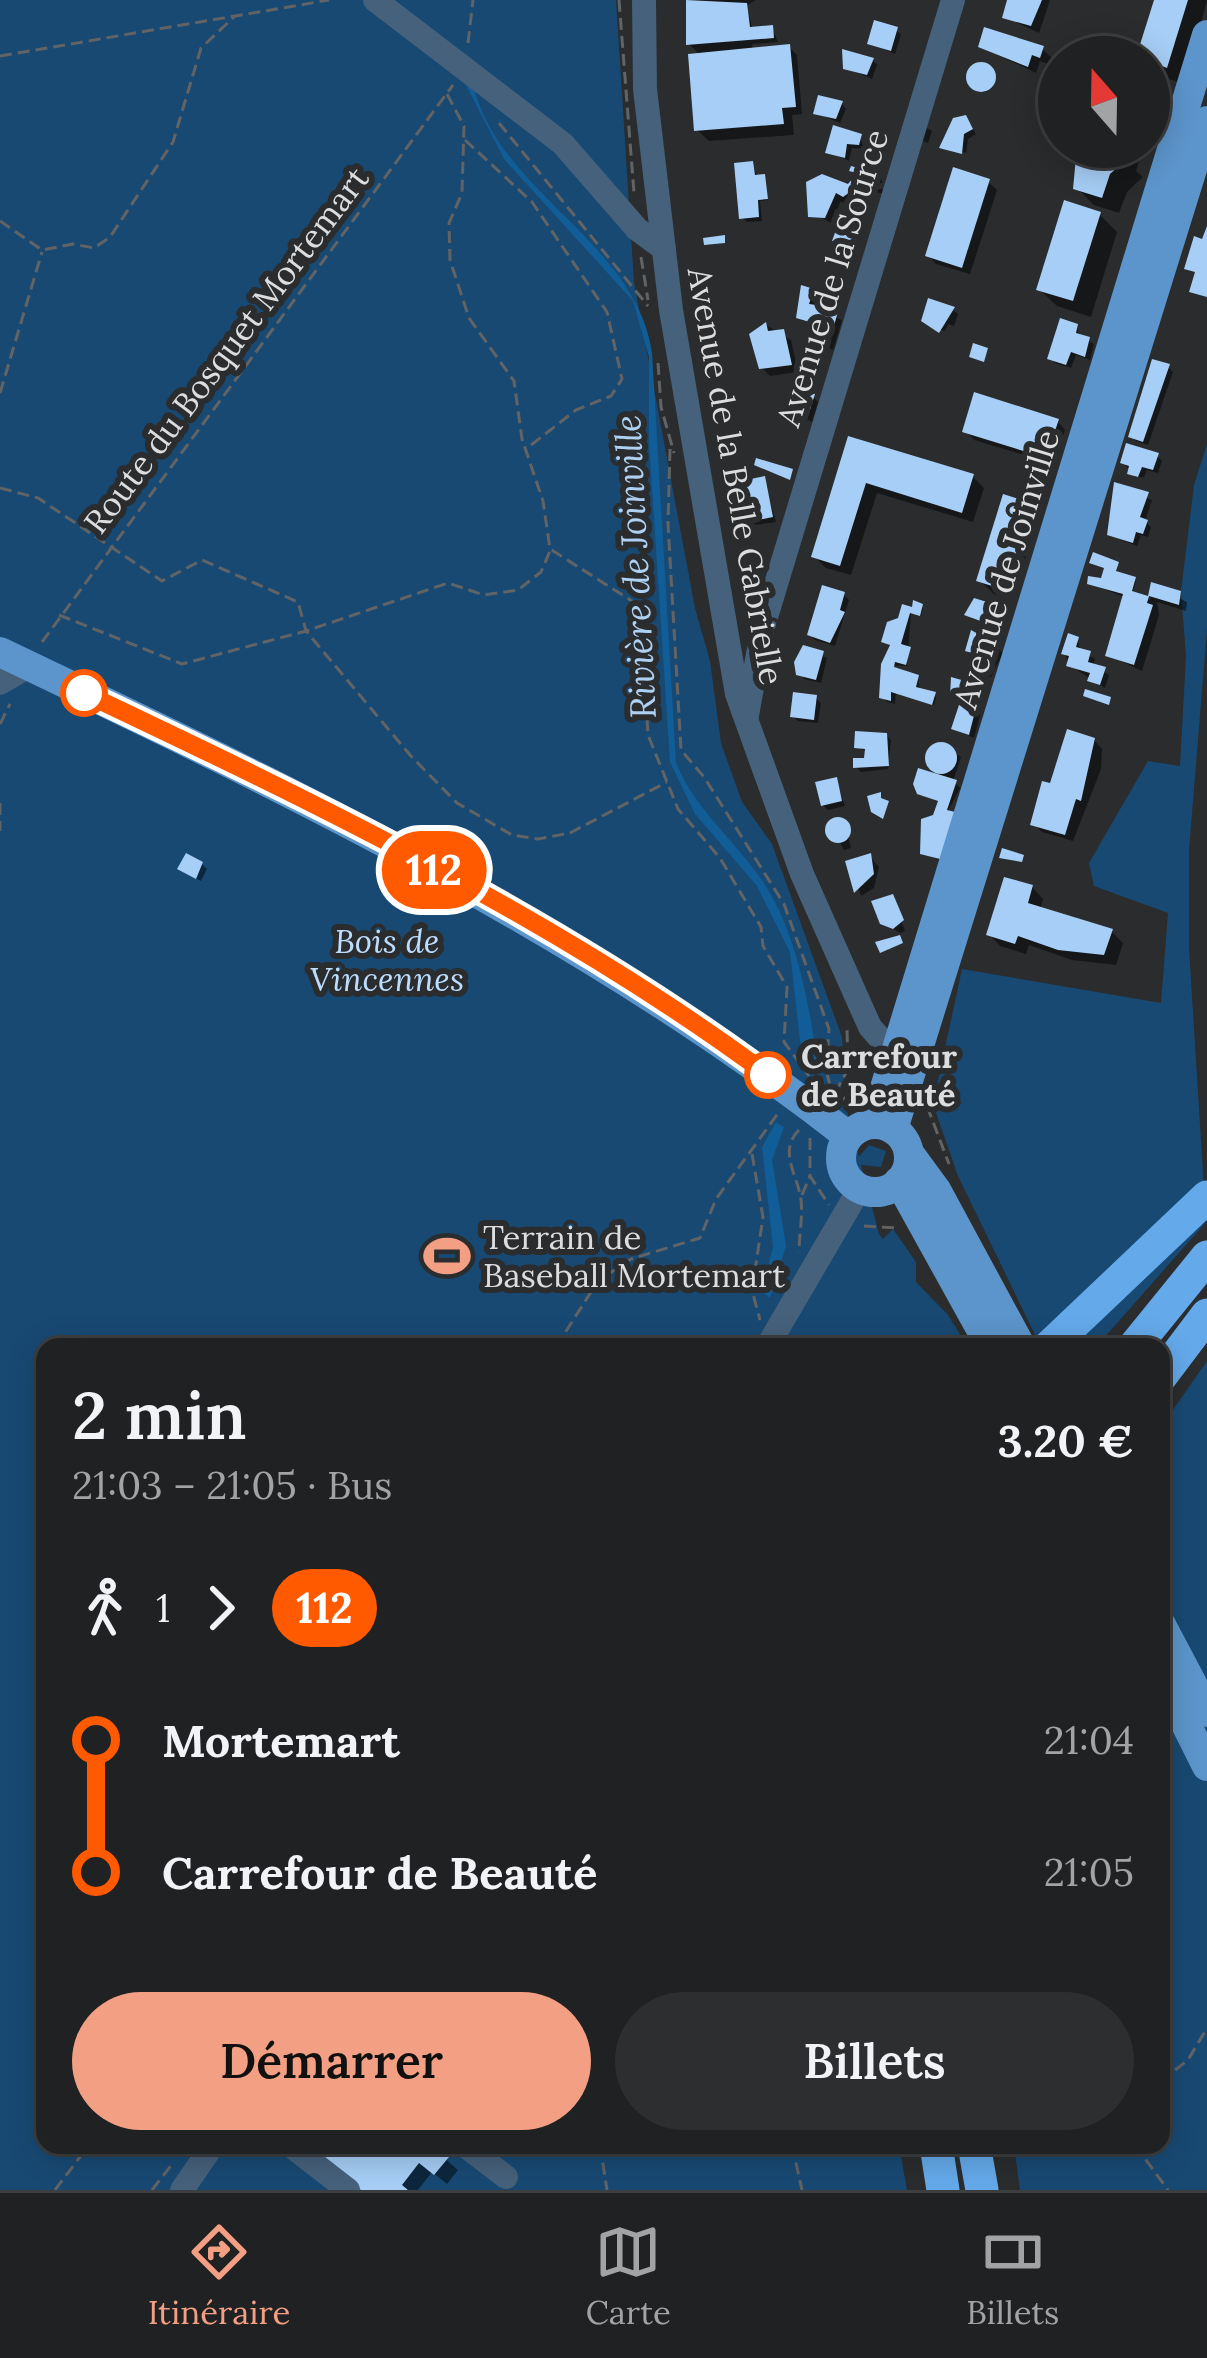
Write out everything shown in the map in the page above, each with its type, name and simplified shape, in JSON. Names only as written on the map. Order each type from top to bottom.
[{"type":"highway","points":[[1058,1338],[1207,1197]]},
{"type":"highway","points":[[1142,1338],[1207,1257]]},
{"type":"highway","points":[[1170,1364],[1207,1315]]},
{"type":"highway","points":[[937,2154],[943,2190]]},
{"type":"highway","points":[[976,2154],[982,2190]]},
{"type":"main road","name":"Avenue de Joinville","points":[[885,1145],[906,1054],[1207,35]]},
{"type":"main road","name":"Avenue de Joinville","points":[[906,1054],[1207,121]]},
{"type":"main road","points":[[0,652],[368,832],[809,1086],[933,1186],[1016,1338]]},
{"type":"main road","points":[[885,1145],[885,1190],[860,1189],[842,1166],[885,1145]]},
{"type":"main road","points":[[885,1145],[987,1338]]},
{"type":"main road","points":[[1170,1642],[1207,1712]]},
{"type":"main road","points":[[1170,1692],[1207,1766]]},
{"type":"street","points":[[375,0],[562,144],[637,229],[664,249]]},
{"type":"street","name":"Avenue de la Belle Gabrielle","points":[[644,0],[646,89],[664,249],[737,694],[795,856],[870,1028],[906,1054]]},
{"type":"street","name":"Avenue de la Source","points":[[747,718],[763,627],[953,0]]},
{"type":"street","points":[[724,618],[740,647],[754,642],[763,627]]},
{"type":"street","points":[[0,683],[29,666]]},
{"type":"street","points":[[760,1334],[860,1189]]},
{"type":"street","points":[[189,2179],[207,2154]]},
{"type":"street","points":[[304,2154],[348,2190]]},
{"type":"street","points":[[476,2154],[506,2177]]},
{"type":"path","points":[[0,56],[329,0]]},
{"type":"path","points":[[464,65],[473,0]]},
{"type":"path","points":[[0,220],[42,250],[94,248],[110,237],[173,142],[201,47],[235,16]]},
{"type":"path","name":"Route du Bosquet Mortemart","points":[[29,666],[58,614],[464,65]]},
{"type":"path","points":[[498,92],[492,108],[501,126],[640,290],[649,308]]},
{"type":"path","points":[[58,614],[182,664],[306,632],[448,583],[484,595],[518,590],[541,572],[550,549],[514,381],[469,317],[450,260],[449,223],[462,193],[464,126],[447,94]]},
{"type":"path","points":[[463,139],[532,202],[607,311],[622,379],[611,397],[576,410],[526,450]]},
{"type":"path","points":[[0,394],[42,250]]},
{"type":"path","points":[[670,448],[668,524],[681,750],[704,776],[784,904],[830,1029],[826,1070],[832,1096]]},
{"type":"path","points":[[0,488],[38,499],[161,581],[202,560],[284,592],[298,602],[306,632],[458,803],[512,835],[538,839],[570,833],[668,782]]},
{"type":"path","points":[[550,549],[632,601],[641,615],[648,735],[678,809],[720,858],[761,927],[763,946],[787,987],[784,1042],[809,1086],[839,1102],[865,1083],[871,1085]]},
{"type":"path","points":[[0,803],[0,831]]},
{"type":"path","points":[[562,1338],[598,1281],[631,1259],[696,1242],[716,1199],[809,1086]]},
{"type":"path","points":[[925,1103],[948,1173]]},
{"type":"path","points":[[816,1126],[808,1152],[810,1176],[815,1192],[833,1209]]},
{"type":"path","points":[[792,1137],[788,1165],[801,1196]]},
{"type":"path","points":[[752,1154],[763,1216],[752,1289],[760,1334]]},
{"type":"path","points":[[799,1258],[801,1196],[810,1176]]},
{"type":"path","points":[[859,1224],[881,1230],[902,1226]]},
{"type":"path","points":[[760,1334],[770,1306]]},
{"type":"path","points":[[1170,2074],[1188,2060],[1207,2028]]},
{"type":"path","points":[[55,2190],[82,2154]]},
{"type":"path","points":[[602,2154],[607,2190]]},
{"type":"path","points":[[794,2154],[802,2190]]},
{"type":"path","points":[[1142,2154],[1168,2190]]},
{"type":"path","points":[[152,2190],[189,2179]]},
{"type":"green space","name":"Bois de Vincennes","points":[[0,0],[616,0],[634,282],[695,608],[710,661],[721,743],[742,802],[772,844],[842,1037],[845,1078],[840,1084],[859,1157],[869,1145],[886,1151],[881,1167],[861,1165],[879,1234],[883,1239],[893,1229],[916,1262],[916,1282],[962,1338],[36,1338],[36,2154],[901,2154],[907,2190],[0,2190]]},
{"type":"green space","points":[[1207,444],[1207,629],[1189,850],[1189,948],[1204,1189],[1037,1338],[958,1176],[933,1104],[962,969],[1161,1003],[1168,913],[1094,886],[1089,863],[1148,761],[1180,766],[1186,656],[1181,591],[1194,485]]},
{"type":"green space","points":[[1207,1215],[1207,1221],[1104,1338],[1074,1338]]},
{"type":"green space","points":[[1207,1361],[1207,2190],[1020,2190],[1015,2154],[1170,2154],[1170,1414]]},
{"type":"shaded area","points":[[463,79],[473,84],[487,122],[509,156],[595,247],[621,279],[641,314],[652,353],[676,763],[694,796],[763,882],[785,924],[811,1020],[818,1067],[813,1077],[800,1041],[790,952],[757,886],[695,814],[670,762],[649,442],[649,357],[633,301],[504,159]]},
{"type":"shaded area","points":[[776,1122],[784,1127],[772,1160],[786,1246],[770,1298],[762,1291],[773,1247],[762,1147]]},
{"type":"building","points":[[686,0],[747,3],[750,27],[773,25],[774,38],[686,45]]},
{"type":"building","points":[[1007,0],[1042,0],[1031,26],[1002,18]]},
{"type":"building","points":[[1154,0],[1188,0],[1170,58],[1170,36],[1143,36]]},
{"type":"building","points":[[874,20],[898,27],[891,51],[867,44]]},
{"type":"building","points":[[984,27],[1038,44],[1038,57],[1032,55],[1028,67],[978,47]]},
{"type":"building","points":[[790,44],[796,107],[782,108],[784,124],[694,131],[688,54]]},
{"type":"building","points":[[842,49],[874,58],[867,75],[843,69]]},
{"type":"building","points":[[981,62],[996,77],[981,92],[966,77]]},
{"type":"building","points":[[818,95],[843,101],[836,119],[813,114]]},
{"type":"building","points":[[966,115],[973,129],[964,134],[962,154],[939,148],[953,118]]},
{"type":"building","points":[[833,125],[862,134],[859,145],[847,144],[845,158],[825,153]]},
{"type":"building","points":[[861,156],[882,161],[874,186],[863,183],[843,197],[836,193],[825,218],[808,217],[806,182],[822,174],[848,184],[857,173],[849,171],[851,166],[858,168]]},
{"type":"building","points":[[753,161],[755,175],[765,174],[768,199],[758,200],[759,217],[739,219],[734,163]]},
{"type":"building","points":[[953,167],[990,179],[962,268],[925,256]]},
{"type":"building","points":[[1075,168],[1117,168],[1102,198],[1073,189]]},
{"type":"building","points":[[1064,200],[1101,212],[1073,301],[1036,290]]},
{"type":"building","points":[[1207,226],[1207,297],[1189,292],[1195,272],[1184,269],[1194,236],[1202,239]]},
{"type":"building","points":[[836,230],[858,234],[856,248],[832,241]]},
{"type":"building","points":[[725,235],[725,243],[704,245],[703,238]]},
{"type":"building","points":[[801,285],[814,289],[809,304],[839,308],[828,347],[815,343],[820,325],[796,318]]},
{"type":"building","points":[[928,298],[955,307],[939,333],[921,321]]},
{"type":"building","points":[[1060,318],[1078,324],[1076,333],[1090,337],[1085,357],[1071,352],[1066,365],[1047,359]]},
{"type":"building","points":[[766,322],[768,331],[784,329],[792,365],[759,369],[749,334]]},
{"type":"building","points":[[973,343],[988,348],[984,362],[969,357]]},
{"type":"building","points":[[1152,359],[1170,364],[1143,442],[1128,437]]},
{"type":"building","points":[[795,389],[815,394],[807,419],[788,413]]},
{"type":"building","points":[[974,392],[1059,419],[1046,458],[962,432]]},
{"type":"building","points":[[848,436],[974,474],[962,513],[866,483],[840,566],[811,557]]},
{"type":"building","points":[[1126,443],[1159,453],[1153,470],[1142,467],[1138,477],[1127,474],[1129,466],[1120,463]]},
{"type":"building","points":[[756,458],[793,469],[790,480],[754,465]]},
{"type":"building","points":[[765,476],[773,517],[748,522],[736,482]]},
{"type":"building","points":[[1114,482],[1149,492],[1140,517],[1148,520],[1133,543],[1107,535]]},
{"type":"building","points":[[1003,494],[1032,503],[1005,590],[976,581]]},
{"type":"building","points":[[1093,552],[1119,562],[1116,571],[1136,577],[1132,591],[1148,596],[1151,582],[1181,591],[1179,605],[1149,596],[1147,603],[1153,605],[1134,665],[1105,656],[1123,594],[1087,584],[1088,576],[1101,578],[1104,568],[1089,563]]},
{"type":"building","points":[[822,585],[845,592],[840,610],[845,612],[830,643],[807,635]]},
{"type":"building","points":[[974,598],[1000,606],[994,626],[964,615]]},
{"type":"building","points":[[913,600],[923,604],[920,616],[910,613],[901,644],[911,647],[906,665],[895,662],[894,667],[919,675],[916,687],[936,692],[932,705],[891,692],[891,701],[879,698],[881,664],[890,645],[881,642],[887,622],[898,618],[902,604],[912,607]]},
{"type":"building","points":[[971,630],[1000,646],[986,674],[971,670],[976,654],[965,651]]},
{"type":"building","points":[[1068,633],[1079,637],[1076,647],[1091,651],[1088,662],[1106,667],[1100,685],[1087,681],[1090,673],[1066,666],[1069,656],[1061,654]]},
{"type":"building","points":[[803,645],[824,651],[816,680],[796,675],[794,662]]},
{"type":"building","points":[[951,677],[972,683],[969,702],[977,704],[969,735],[951,729],[961,699],[950,696]]},
{"type":"building","points":[[1085,689],[1111,697],[1109,705],[1083,696]]},
{"type":"building","points":[[793,692],[817,695],[814,720],[790,717]]},
{"type":"building","points":[[1067,729],[1095,738],[1081,801],[1076,799],[1065,835],[1030,825],[1042,781],[1050,783]]},
{"type":"building","points":[[855,731],[887,733],[889,766],[853,768],[853,758],[864,758],[865,749],[854,748]]},
{"type":"building","points":[[941,742],[952,747],[957,758],[952,769],[941,774],[930,769],[925,758],[930,747]]},
{"type":"building","points":[[918,768],[957,780],[947,810],[955,812],[940,859],[920,854],[921,819],[933,815],[938,801],[917,794],[913,784]]},
{"type":"building","points":[[837,777],[842,801],[821,806],[815,782]]},
{"type":"building","points":[[881,792],[881,798],[889,801],[883,819],[871,812],[867,796]]},
{"type":"building","points":[[838,817],[851,830],[838,843],[825,830]]},
{"type":"building","points":[[1002,848],[1024,855],[1022,862],[999,858]]},
{"type":"building","points":[[186,853],[203,862],[196,879],[177,869]]},
{"type":"building","points":[[871,853],[874,874],[854,893],[845,861]]},
{"type":"building","points":[[1004,877],[1033,885],[1028,903],[1113,929],[1104,955],[1058,950],[1018,936],[1015,944],[986,935]]},
{"type":"building","points":[[893,894],[904,920],[893,929],[880,924],[871,901]]},
{"type":"building","points":[[900,935],[903,943],[880,953],[875,942]]},
{"type":"building","points":[[319,2154],[449,2157],[434,2175],[419,2163],[402,2185],[408,2190],[361,2190]]},
{"type":"bus line","name":"112","points":[[84,693],[368,832],[594,961],[768,1075]]},
{"type":"place","name":"Carrefour de Beauté","points":[[768,1075]]},
{"type":"place","name":"Terrain de Baseball Mortemart","points":[[447,1256]]},
{"type":"water label","name":"Rivière de Joinville","points":[[635,567]]}]
